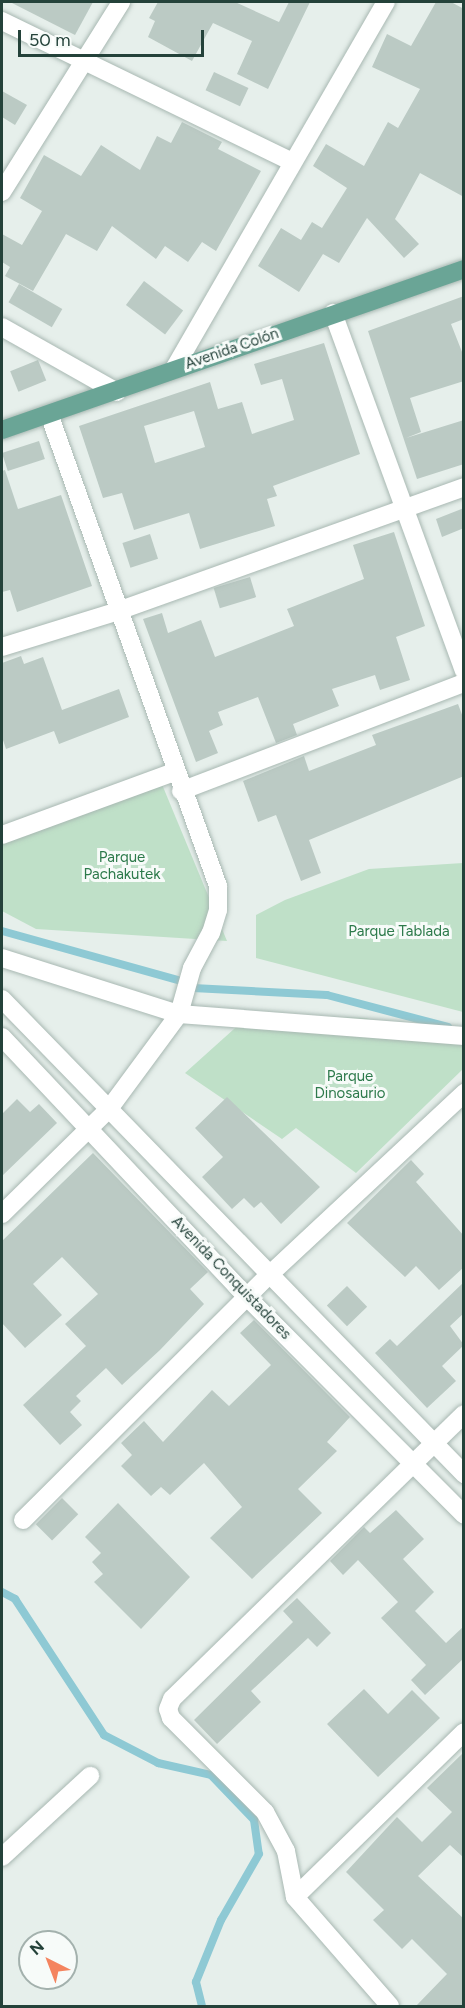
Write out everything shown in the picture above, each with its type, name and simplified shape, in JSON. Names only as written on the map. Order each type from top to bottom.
[{"type":"main road","name":"Avenida Colón","points":[[2,430],[117,392],[174,369],[464,269]]},
{"type":"street","points":[[2,192],[86,62],[121,2]]},
{"type":"street","points":[[174,369],[386,2]]},
{"type":"street","points":[[2,21],[293,162]]},
{"type":"street","points":[[333,313],[464,671]]},
{"type":"street","points":[[2,327],[117,392]]},
{"type":"street","points":[[2,1214],[109,1109],[179,1014],[192,968],[218,910],[218,886],[174,772],[49,414]]},
{"type":"street","points":[[2,647],[118,611],[464,488]]},
{"type":"street","points":[[181,791],[464,683]]},
{"type":"street","points":[[2,835],[174,772]]},
{"type":"street","points":[[2,958],[179,1014],[464,1036]]},
{"type":"street","name":"Avenida Conquistadores","points":[[2,999],[267,1277],[464,1474]]},
{"type":"street","name":"Avenida Conquistadores","points":[[2,1037],[248,1298],[414,1461],[464,1515]]},
{"type":"street","points":[[23,1520],[267,1277],[464,1093]]},
{"type":"street","points":[[390,2007],[295,1897],[286,1851],[265,1812],[171,1718],[169,1705],[464,1414]]},
{"type":"street","points":[[295,1897],[464,1732]]},
{"type":"street","points":[[2,1857],[90,1776]]},
{"type":"green space","name":"Parque Pachakutek","points":[[161,782],[227,941],[36,929],[2,911],[2,834]]},
{"type":"green space","name":"Parque Tablada","points":[[463,863],[463,1012],[256,958],[256,915],[285,900],[369,869]]},
{"type":"green space","name":"Parque Dinosaurio","points":[[280,1015],[366,1018],[463,1045],[463,1069],[356,1173],[296,1128],[282,1139],[185,1073],[244,1020]]},
{"type":"building","points":[[10,2],[93,2],[75,35]]},
{"type":"building","points":[[158,2],[235,2],[279,22],[289,2],[310,2],[268,89],[237,74],[252,41],[213,23],[192,61],[148,37],[155,21],[149,18]]},
{"type":"building","points":[[436,2],[451,2],[464,9],[464,197],[420,173],[395,219],[419,244],[404,258],[367,218],[339,263],[323,254],[299,292],[258,266],[281,228],[301,240],[312,222],[322,228],[347,188],[313,166],[326,144],[364,166],[388,122],[398,128],[420,89],[372,67],[387,34],[411,46]]},
{"type":"building","points":[[214,72],[248,88],[240,106],[206,90]]},
{"type":"building","points":[[2,91],[27,105],[15,125],[2,117]]},
{"type":"building","points":[[182,122],[222,142],[218,149],[261,171],[216,251],[202,242],[188,262],[165,246],[156,259],[112,226],[97,251],[66,234],[33,291],[5,276],[10,267],[2,262],[2,234],[22,245],[42,211],[20,198],[44,155],[81,176],[101,145],[140,170],[157,136],[171,143]]},
{"type":"building","points":[[144,281],[183,310],[165,334],[126,305]]},
{"type":"building","points":[[19,284],[62,309],[52,327],[8,302]]},
{"type":"building","points":[[464,296],[464,319],[451,324],[464,357],[464,381],[410,398],[421,432],[406,438],[464,420],[464,464],[417,479],[368,331]]},
{"type":"building","points":[[324,343],[360,454],[273,486],[277,496],[267,499],[275,526],[200,549],[189,513],[134,530],[122,493],[103,498],[79,426],[210,382],[218,409],[242,402],[252,434],[294,420],[282,379],[261,385],[254,364]],"holes":[[[194,411],[205,447],[155,463],[144,426]]]},
{"type":"building","points":[[38,360],[46,380],[18,392],[10,371]]},
{"type":"building","points":[[39,441],[45,459],[8,471],[2,453]]},
{"type":"building","points":[[5,470],[18,509],[61,495],[92,586],[17,612],[10,590],[2,592],[2,471]]},
{"type":"building","points":[[464,508],[464,528],[442,537],[436,519]]},
{"type":"building","points":[[394,532],[425,626],[396,637],[410,680],[380,690],[375,675],[332,689],[339,706],[293,724],[297,735],[276,743],[258,697],[218,712],[223,725],[209,731],[218,753],[196,762],[143,619],[162,613],[168,633],[201,620],[215,657],[294,626],[287,609],[364,579],[353,545]]},
{"type":"building","points":[[150,534],[158,559],[130,568],[122,543]]},
{"type":"building","points":[[250,577],[256,597],[220,608],[214,588]]},
{"type":"building","points":[[21,656],[24,664],[43,657],[62,710],[119,689],[129,717],[59,744],[54,731],[6,749],[2,737],[2,663]]},
{"type":"building","points":[[458,704],[464,720],[464,776],[309,840],[321,873],[301,881],[276,815],[258,822],[243,781],[304,756],[309,771],[376,745],[372,735]]},
{"type":"building","points":[[227,1097],[320,1187],[281,1224],[261,1202],[254,1208],[244,1198],[232,1209],[202,1177],[223,1157],[195,1128]]},
{"type":"building","points":[[17,1099],[30,1112],[39,1104],[57,1123],[2,1176],[2,1114]]},
{"type":"building","points":[[93,1153],[208,1272],[190,1289],[204,1304],[160,1350],[122,1385],[106,1368],[76,1396],[81,1401],[70,1412],[82,1425],[60,1445],[23,1405],[86,1346],[65,1324],[98,1294],[62,1257],[33,1284],[62,1315],[25,1348],[2,1323],[2,1241]]},
{"type":"building","points":[[411,1160],[424,1174],[416,1182],[464,1236],[464,1267],[439,1290],[416,1266],[405,1277],[347,1223]]},
{"type":"building","points":[[464,1282],[464,1313],[450,1326],[464,1345],[442,1366],[456,1381],[427,1408],[375,1353],[390,1339],[397,1346]]},
{"type":"building","points":[[347,1286],[367,1307],[347,1326],[327,1305]]},
{"type":"building","points":[[254,1320],[350,1417],[327,1442],[337,1451],[298,1489],[322,1513],[252,1579],[210,1538],[242,1507],[204,1463],[170,1495],[161,1487],[151,1496],[121,1466],[132,1455],[121,1443],[144,1421],[163,1442],[212,1390],[229,1406],[271,1365],[240,1333]]},
{"type":"building","points":[[62,1498],[78,1514],[52,1540],[36,1524]]},
{"type":"building","points":[[118,1503],[190,1577],[141,1629],[94,1582],[103,1574],[92,1562],[101,1553],[85,1537]]},
{"type":"building","points":[[396,1510],[424,1539],[403,1559],[434,1592],[415,1611],[446,1643],[464,1626],[464,1658],[425,1695],[411,1680],[426,1665],[381,1618],[398,1602],[358,1560],[343,1575],[330,1561],[364,1527],[370,1533]]},
{"type":"building","points":[[297,1598],[331,1633],[317,1647],[308,1638],[251,1691],[261,1702],[217,1744],[194,1720],[293,1622],[283,1611]]},
{"type":"building","points":[[364,1689],[388,1714],[412,1690],[440,1718],[378,1777],[327,1724]]},
{"type":"building","points":[[464,1752],[464,1858],[450,1845],[418,1876],[464,1919],[464,2007],[415,2007],[447,1974],[412,1939],[402,1949],[373,1920],[384,1910],[346,1872],[397,1817],[422,1842],[452,1812],[427,1788]]},
{"type":"waterway","points":[[2,931],[177,980]]},
{"type":"waterway","points":[[193,988],[327,995],[448,1027]]},
{"type":"waterway","points":[[2,1592],[15,1599],[104,1735],[158,1763],[211,1775],[254,1820],[259,1854],[221,1920],[196,1982],[202,2006]]}]
